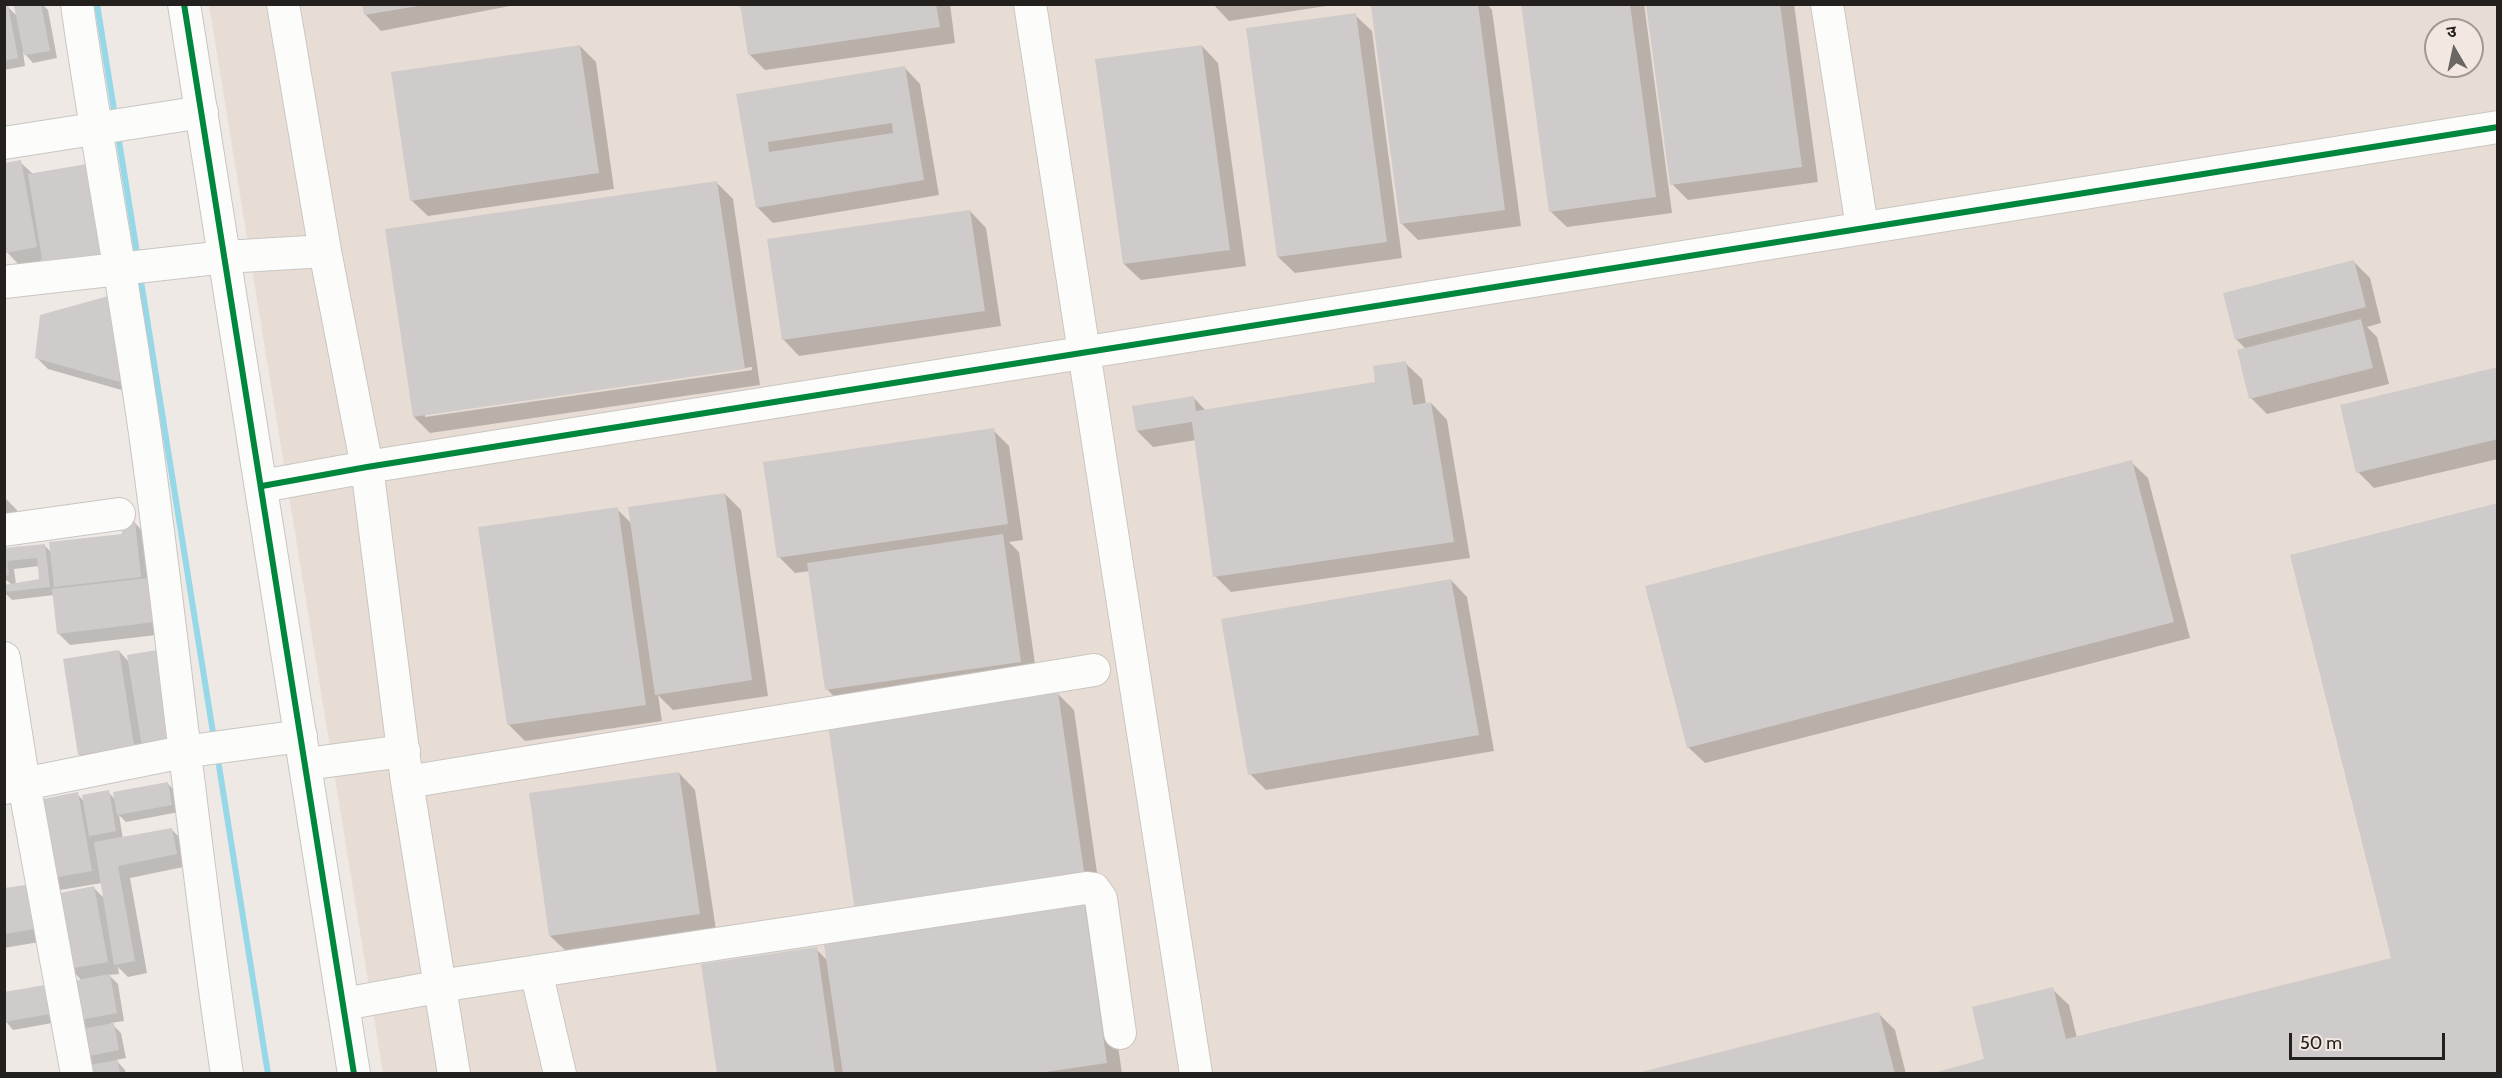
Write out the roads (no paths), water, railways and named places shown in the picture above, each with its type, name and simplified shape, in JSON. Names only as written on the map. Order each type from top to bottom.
[{"type":"street","points":[[76,4],[110,127],[133,269],[155,509],[183,752],[226,1074]]},
{"type":"street","points":[[184,4],[354,1074]]},
{"type":"street","points":[[283,4],[325,251],[367,467],[407,782],[454,1074]]},
{"type":"street","points":[[1030,4],[1196,1074]]},
{"type":"street","points":[[1827,4],[1862,227]]},
{"type":"street","points":[[4,143],[202,112]]},
{"type":"street","points":[[262,486],[367,467],[1086,355],[1862,227],[2498,128]]},
{"type":"street","points":[[4,282],[225,257],[325,251]]},
{"type":"street","points":[[4,530],[119,514]]},
{"type":"street","points":[[4,658],[14,786],[77,1074]]},
{"type":"street","points":[[407,782],[1094,670]]},
{"type":"street","points":[[14,786],[183,752],[404,751]]},
{"type":"street","points":[[344,1004],[440,986],[1086,888],[1094,889],[1101,899],[1120,1033]]},
{"type":"street","points":[[536,971],[560,1074]]},
{"type":"waterway","points":[[97,4],[115,116]]},
{"type":"waterway","points":[[118,135],[138,259]]},
{"type":"waterway","points":[[140,275],[214,739]]},
{"type":"waterway","points":[[219,766],[268,1074]]}]
